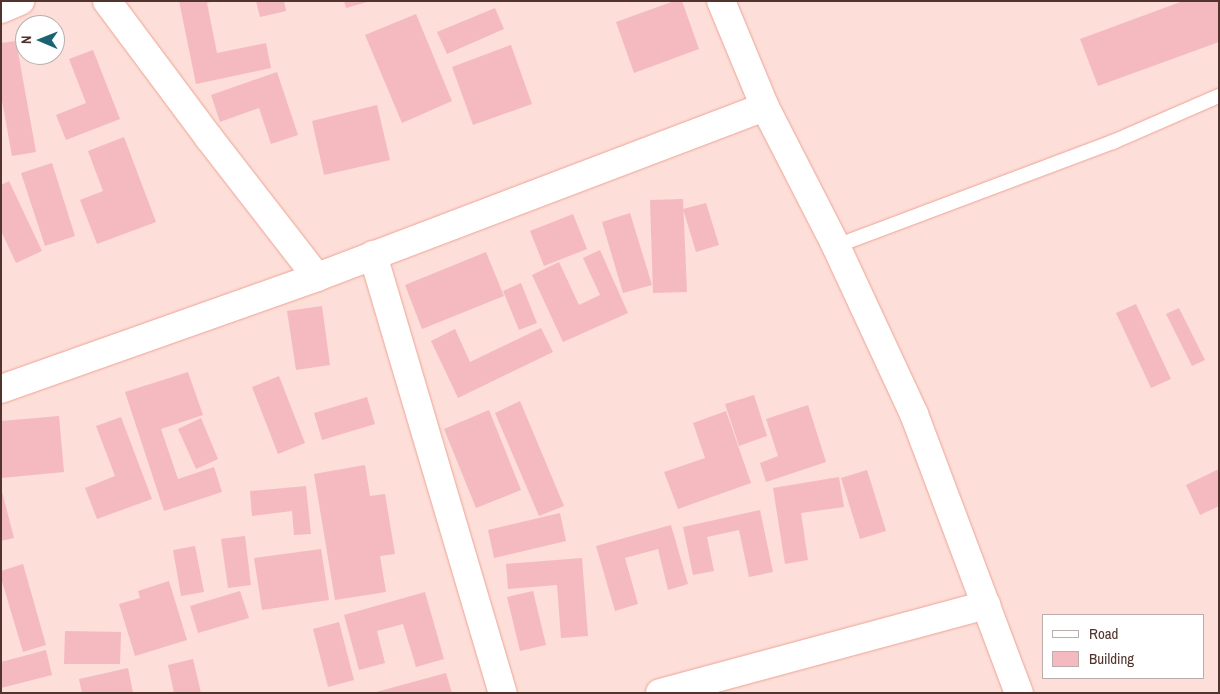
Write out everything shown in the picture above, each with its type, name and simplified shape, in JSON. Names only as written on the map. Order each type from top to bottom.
[{"type":"street","points":[[1,8],[20,1]]},
{"type":"street","points":[[107,1],[209,138],[317,277]]},
{"type":"street","points":[[721,1],[764,107],[836,246],[914,414],[1019,693]]},
{"type":"street","points":[[1,388],[317,277],[764,107]]},
{"type":"street","points":[[372,255],[503,693]]},
{"type":"street","points":[[660,693],[986,605]]},
{"type":"lane","points":[[836,246],[1113,142],[1219,96]]},
{"type":"building","points":[[179,1],[213,1],[207,3],[217,53],[266,43],[271,68],[196,84]]},
{"type":"building","points":[[256,1],[284,1],[286,11],[260,17]]},
{"type":"building","points":[[344,1],[367,1],[367,2],[346,8]]},
{"type":"building","points":[[674,1],[682,1],[699,49],[634,73],[616,22]]},
{"type":"building","points":[[1183,1],[1219,1],[1219,42],[1098,86],[1080,39]]},
{"type":"building","points":[[495,8],[504,29],[447,54],[437,32]]},
{"type":"building","points":[[416,14],[452,101],[402,123],[365,35]]},
{"type":"building","points":[[15,41],[15,65],[20,65],[36,152],[12,156],[1,95],[1,43]]},
{"type":"building","points":[[511,45],[532,104],[473,125],[452,67]]},
{"type":"building","points":[[93,50],[120,119],[66,140],[56,115],[86,103],[69,59]]},
{"type":"building","points":[[277,72],[298,135],[271,144],[259,108],[220,122],[211,95]]},
{"type":"building","points":[[377,105],[390,160],[324,175],[312,121]]},
{"type":"building","points":[[124,137],[156,222],[97,244],[80,200],[103,191],[88,151]]},
{"type":"building","points":[[52,163],[75,236],[45,246],[21,173]]},
{"type":"building","points":[[9,181],[42,251],[16,263],[1,231],[1,185]]},
{"type":"building","points":[[683,199],[687,292],[653,293],[650,200]]},
{"type":"building","points":[[706,203],[719,245],[696,252],[683,209]]},
{"type":"building","points":[[630,213],[652,285],[623,293],[602,222]]},
{"type":"building","points":[[573,214],[587,249],[544,266],[530,231]]},
{"type":"building","points":[[600,250],[628,313],[563,342],[532,275],[559,262],[579,305],[600,295],[583,258]]},
{"type":"building","points":[[486,252],[504,296],[422,329],[405,285]]},
{"type":"building","points":[[521,283],[537,323],[519,330],[503,291]]},
{"type":"building","points":[[1136,304],[1171,379],[1151,388],[1116,313]]},
{"type":"building","points":[[322,306],[330,365],[296,370],[287,311]]},
{"type":"building","points":[[1179,308],[1205,360],[1192,366],[1166,314]]},
{"type":"building","points":[[541,328],[553,352],[458,398],[431,341],[455,329],[470,362]]},
{"type":"building","points":[[188,372],[203,415],[161,429],[178,479],[214,467],[222,492],[164,511],[125,392]]},
{"type":"building","points":[[279,376],[305,443],[278,454],[252,387]]},
{"type":"building","points":[[754,395],[767,436],[739,446],[725,404]]},
{"type":"building","points":[[367,397],[375,424],[322,440],[314,413]]},
{"type":"building","points":[[520,401],[564,506],[539,516],[495,413]]},
{"type":"building","points":[[808,405],[826,462],[766,482],[760,463],[778,456],[766,419]]},
{"type":"building","points":[[489,410],[521,490],[476,508],[444,429]]},
{"type":"building","points":[[726,411],[751,483],[678,509],[664,472],[705,458],[693,423]]},
{"type":"building","points":[[59,416],[64,472],[1,478],[1,421]]},
{"type":"building","points":[[121,417],[152,499],[97,519],[85,488],[115,476],[96,426]]},
{"type":"building","points":[[201,418],[218,459],[196,469],[178,429]]},
{"type":"building","points":[[365,465],[370,496],[385,494],[395,554],[380,556],[386,592],[335,600],[314,474]]},
{"type":"building","points":[[1219,469],[1219,506],[1200,515],[1186,485]]},
{"type":"building","points":[[867,470],[886,531],[860,539],[841,478]]},
{"type":"building","points":[[839,477],[844,507],[801,513],[808,560],[785,564],[773,488]]},
{"type":"building","points":[[306,486],[311,534],[294,535],[292,511],[252,516],[250,491]]},
{"type":"building","points":[[1,488],[14,538],[1,541]]},
{"type":"building","points":[[760,510],[773,572],[749,577],[739,530],[707,537],[714,571],[693,575],[683,527]]},
{"type":"building","points":[[560,513],[566,541],[494,558],[488,530]]},
{"type":"building","points":[[671,525],[688,584],[668,590],[658,549],[625,558],[638,604],[615,611],[596,546]]},
{"type":"building","points":[[245,536],[251,585],[228,588],[221,539]]},
{"type":"building","points":[[195,546],[204,592],[181,596],[173,550]]},
{"type":"building","points":[[321,549],[329,600],[262,610],[254,558]]},
{"type":"building","points":[[582,558],[588,636],[561,638],[557,585],[508,589],[506,564]]},
{"type":"building","points":[[23,564],[46,645],[23,652],[1,578],[1,571]]},
{"type":"building","points":[[169,581],[187,640],[135,656],[119,604],[140,598],[138,591]]},
{"type":"building","points":[[240,591],[249,618],[198,633],[190,606]]},
{"type":"building","points":[[533,591],[546,645],[520,651],[507,597]]},
{"type":"building","points":[[425,592],[444,659],[416,667],[403,624],[377,631],[385,663],[359,670],[344,615]]},
{"type":"building","points":[[339,622],[354,680],[328,687],[313,629]]},
{"type":"building","points":[[65,631],[121,632],[120,664],[64,664]]},
{"type":"building","points":[[46,650],[52,675],[1,688],[1,662]]},
{"type":"building","points":[[193,659],[201,693],[174,693],[168,665]]},
{"type":"building","points":[[128,668],[133,693],[82,693],[79,679]]},
{"type":"building","points":[[446,673],[452,693],[376,693],[376,692]]}]
